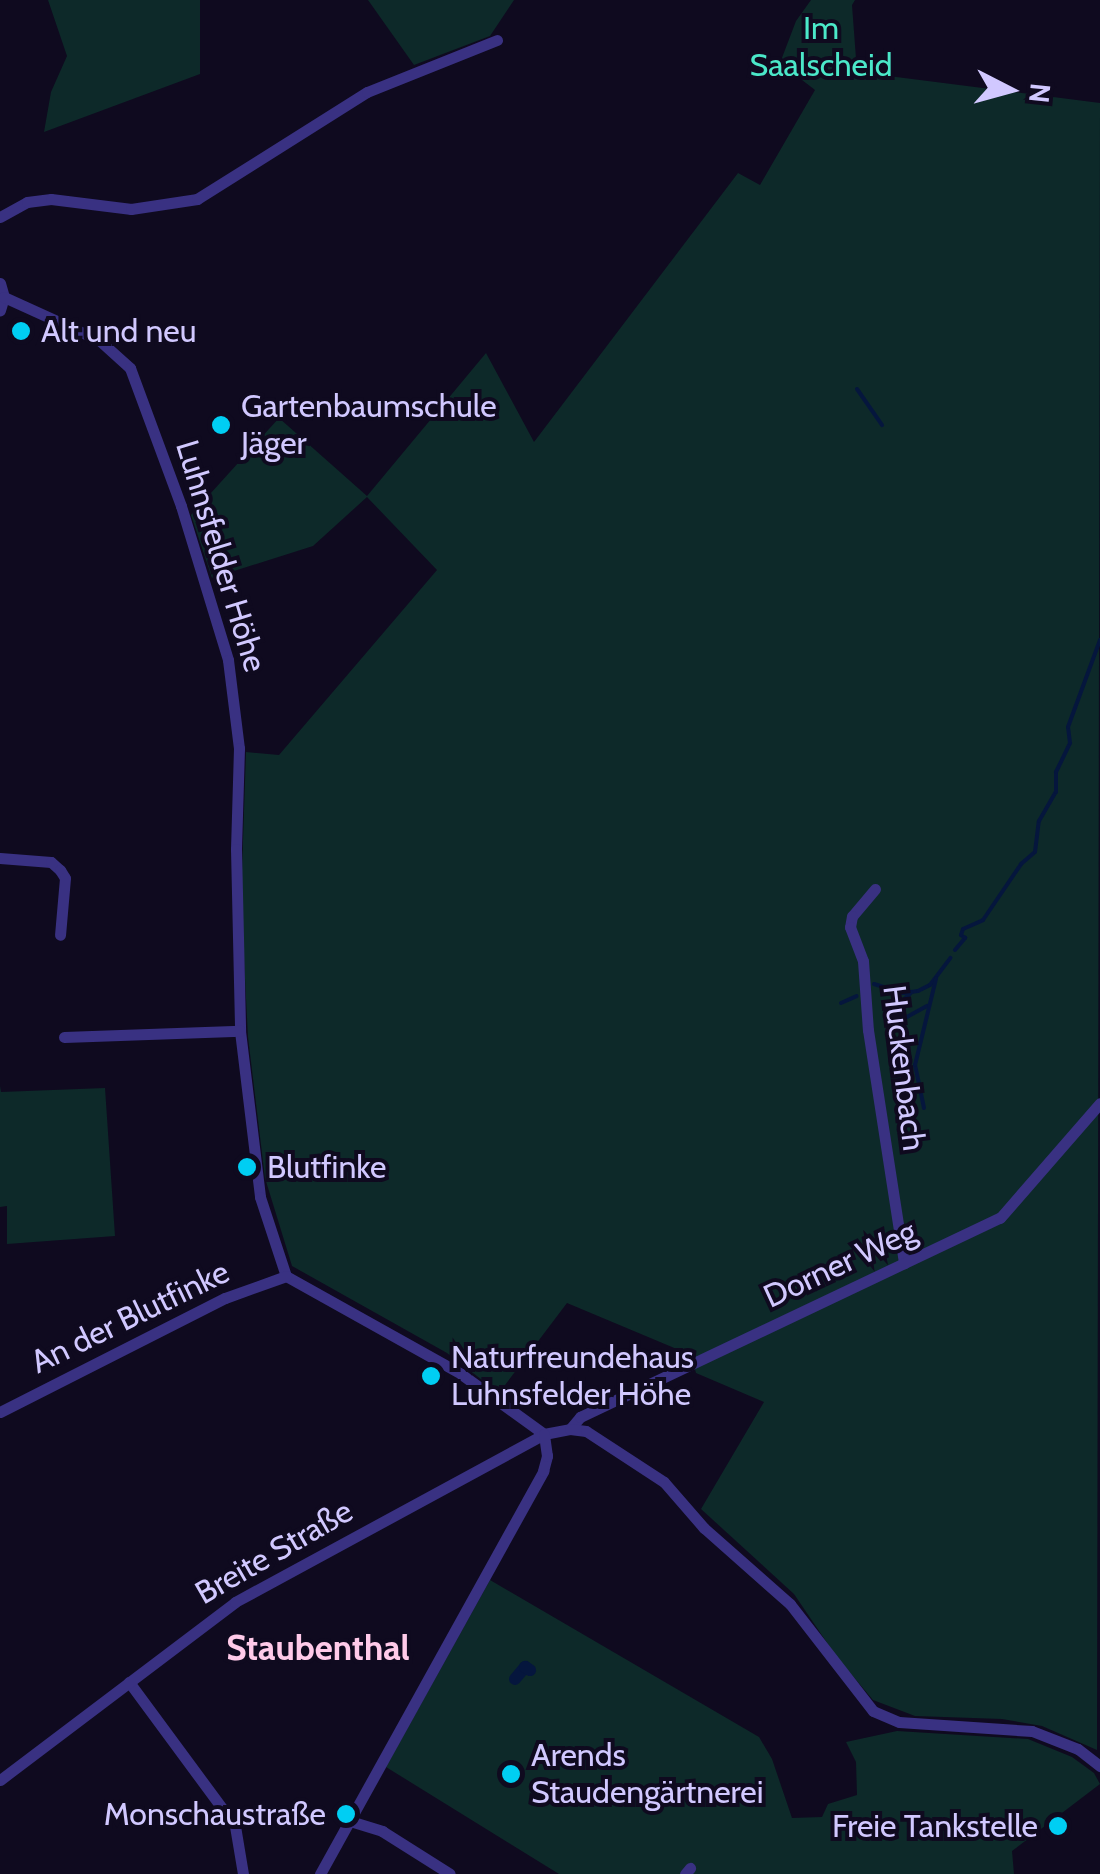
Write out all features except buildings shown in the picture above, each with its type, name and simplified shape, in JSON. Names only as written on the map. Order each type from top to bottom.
[{"type":"street","points":[[0,217],[27,202],[50,199],[131,209],[197,199],[368,92],[497,40]]},
{"type":"street","points":[[0,283],[2,304]]},
{"type":"street","name":"Luhnsfelder Höhe","points":[[2,304],[99,340],[130,368],[201,566],[228,660],[240,748],[236,849],[240,1030],[260,1197],[286,1276]]},
{"type":"street","points":[[0,858],[51,862],[60,870],[65,878],[60,935]]},
{"type":"street","name":"Huckenbach","points":[[876,889],[852,916],[850,927],[863,962],[868,1030],[904,1264]]},
{"type":"street","points":[[64,1036],[240,1030]]},
{"type":"street","name":"Dorner Weg","points":[[544,1434],[570,1428],[580,1417],[1006,1215],[1100,1103]]},
{"type":"street","points":[[286,1276],[461,1374],[544,1434],[543,1471],[320,1874]]},
{"type":"street","name":"An der Blutfinke","points":[[0,1412],[226,1298],[286,1276]]},
{"type":"street","points":[[570,1428],[586,1431],[664,1482],[704,1528],[790,1604],[873,1711],[900,1722],[1032,1731],[1078,1749],[1100,1766]]},
{"type":"street","name":"Breite Straße","points":[[0,1780],[235,1602],[544,1434]]},
{"type":"street","points":[[129,1682],[235,1826],[243,1874]]},
{"type":"street","points":[[350,1821],[382,1832],[450,1874]]},
{"type":"green space","points":[[48,0],[200,0],[200,74],[44,132],[51,92],[67,56]]},
{"type":"green space","points":[[368,0],[514,0],[490,36],[414,65]]},
{"type":"green space","name":"Im Saalscheid","points":[[811,0],[855,0],[852,5],[857,72],[1100,103],[1097,1750],[1042,1726],[1002,1719],[915,1716],[873,1700],[836,1656],[794,1594],[701,1509],[764,1402],[696,1373],[691,1355],[567,1303],[499,1393],[447,1353],[292,1266],[265,1178],[248,1037],[241,900],[246,752],[279,755],[437,570],[367,497],[313,546],[212,578],[191,515],[279,418],[367,496],[486,353],[534,442],[738,173],[760,185],[815,90],[780,63],[796,21]]},
{"type":"green space","points":[[0,1086],[1,1092],[105,1088],[115,1236],[7,1244],[7,1206],[0,1207]]},
{"type":"green space","points":[[490,1580],[759,1737],[772,1759],[792,1818],[822,1817],[828,1804],[857,1795],[856,1762],[846,1742],[897,1731],[1028,1739],[1072,1757],[1094,1773],[1100,1784],[1012,1851],[1014,1874],[693,1874],[687,1867],[683,1874],[559,1874],[386,1767]]},
{"type":"waterway","points":[[857,389],[882,425]]},
{"type":"waterway","name":"Huckenbach","points":[[955,950],[965,938],[961,935],[963,929],[983,920],[1021,864],[1035,852],[1039,821],[1056,792],[1056,772],[1070,743],[1068,727],[1100,640]]},
{"type":"waterway","name":"Huckenbach","points":[[874,984],[904,993],[918,991],[930,985],[950,958]]},
{"type":"waterway","points":[[924,1108],[915,1065],[936,979]]},
{"type":"waterway","points":[[891,1012],[911,993]]},
{"type":"waterway","name":"Huckenbach","points":[[841,1003],[857,996]]},
{"type":"waterway","points":[[905,1018],[927,1006]]},
{"type":"waterway","points":[[515,1679],[525,1667],[530,1670]]},
{"type":"place","name":"Alt und neu","points":[[21,331]]},
{"type":"place","name":"Gartenbaumschule Jäger","points":[[221,425]]},
{"type":"place","name":"Blutfinke","points":[[247,1167]]},
{"type":"place","name":"Naturfreundehaus Luhnsfelder Höhe","points":[[431,1376]]},
{"type":"place","name":"Arends Staudengärtnerei","points":[[511,1774]]},
{"type":"place","name":"Monschaustraße","points":[[346,1814]]},
{"type":"place","name":"Freie Tankstelle","points":[[1058,1826]]},
{"type":"district","name":"Staubenthal","points":[[318,1648]]}]
